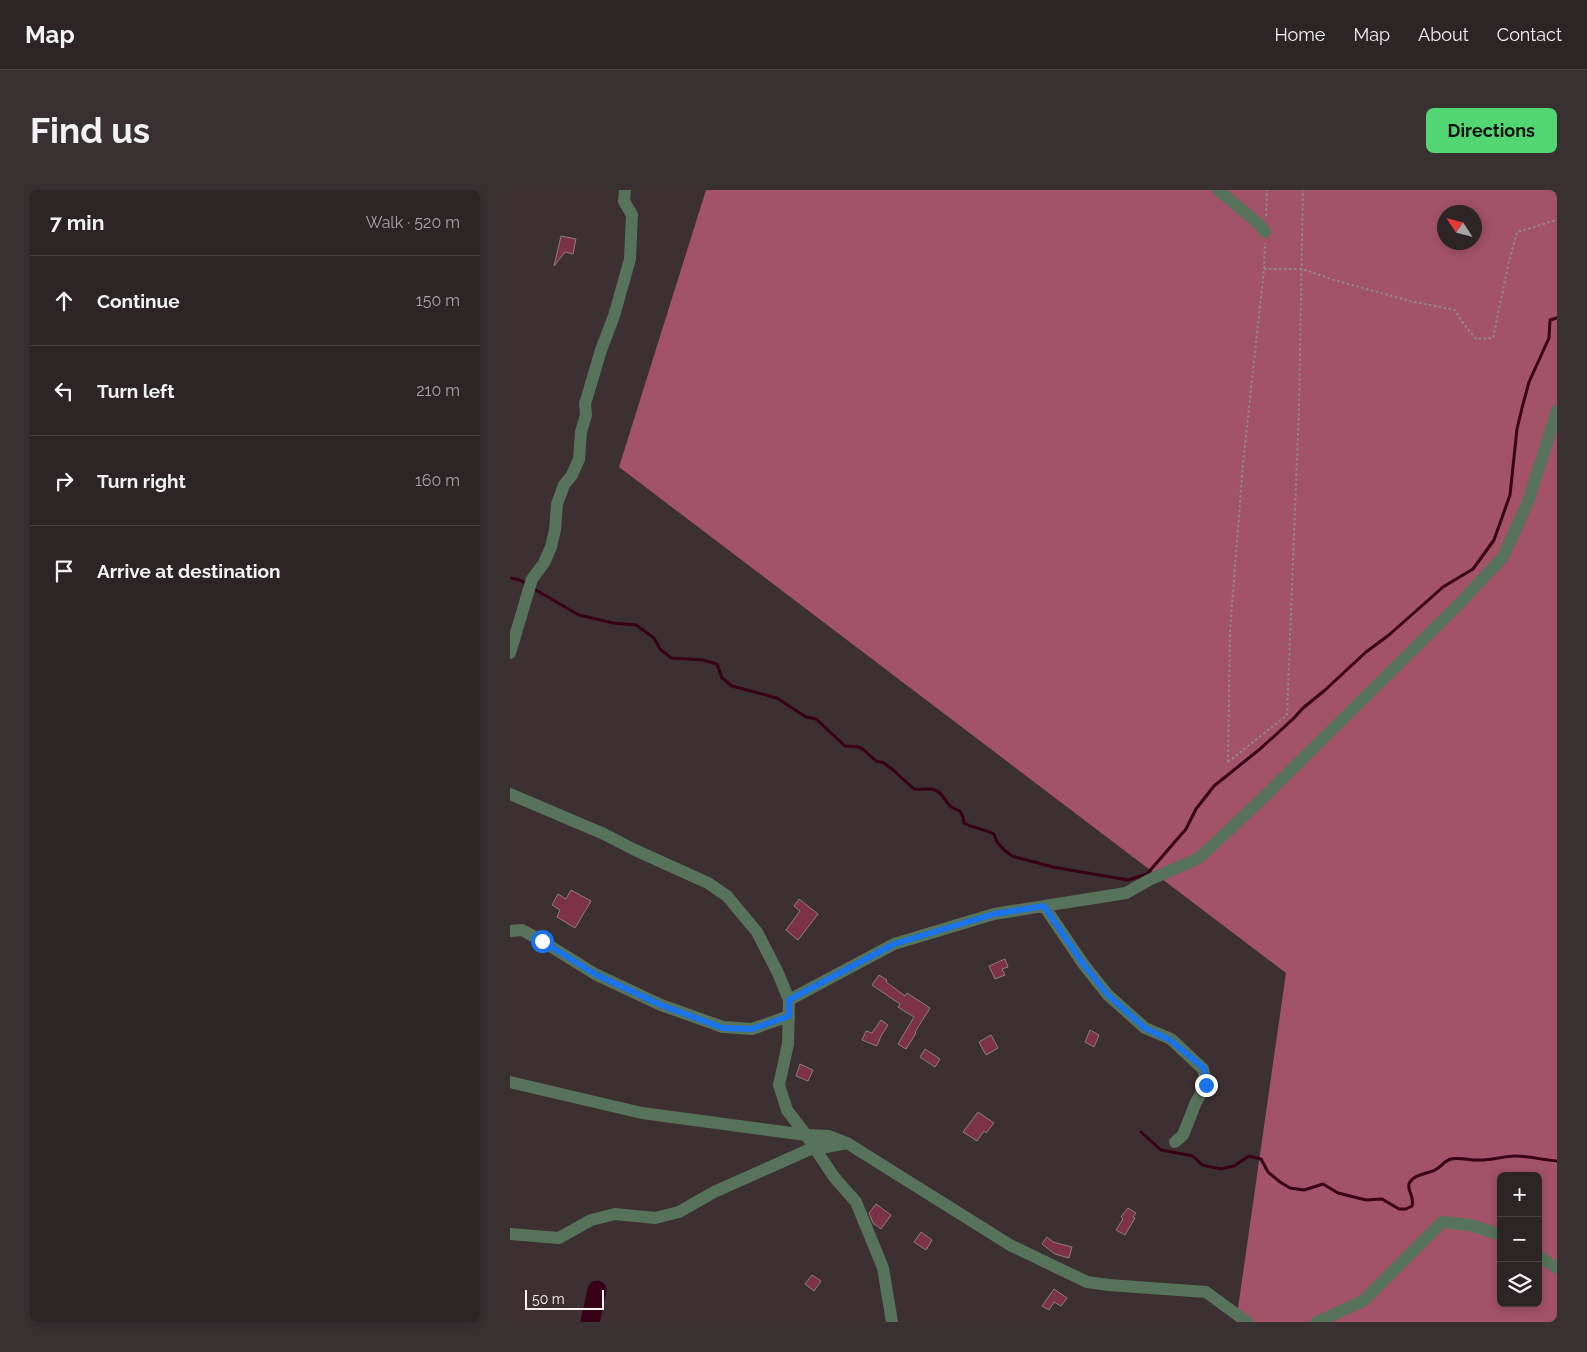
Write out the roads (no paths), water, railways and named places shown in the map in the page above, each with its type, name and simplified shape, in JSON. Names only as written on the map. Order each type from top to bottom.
[{"type":"street","points":[[510,653],[532,580],[544,563],[551,547],[558,504],[564,485],[579,459],[578,451],[581,432],[586,415],[585,404],[601,350],[614,316],[630,259],[632,215],[624,201],[625,190]]},
{"type":"street","points":[[1218,190],[1266,232]]},
{"type":"street","points":[[789,1000],[894,944],[994,914],[1126,893],[1149,880],[1199,858],[1265,796],[1460,603],[1503,556],[1528,502],[1557,411]]},
{"type":"street","points":[[510,794],[604,834],[708,883],[728,896],[758,932],[789,1000],[788,1044],[779,1085],[787,1110],[834,1177],[856,1202],[883,1268],[892,1322]]},
{"type":"street","points":[[1044,906],[1084,965],[1108,995],[1145,1028],[1170,1040],[1204,1068],[1206,1085],[1196,1102],[1183,1135],[1175,1142]]},
{"type":"street","points":[[510,931],[522,930],[595,974],[661,1005],[723,1028],[752,1029],[789,1016]]},
{"type":"street","points":[[510,1082],[642,1113],[806,1135],[829,1136],[846,1143],[1010,1246],[1087,1282],[1206,1292],[1247,1322]]},
{"type":"street","points":[[510,1234],[559,1238],[591,1220],[615,1214],[655,1218],[679,1212],[714,1192],[815,1148],[846,1143]]},
{"type":"street","points":[[1317,1322],[1363,1302],[1442,1222],[1470,1226],[1497,1234]]},
{"type":"street","points":[[1542,1259],[1557,1268]]},
{"type":"waterway","points":[[534,589],[579,615],[613,623],[636,625],[654,638],[660,649],[671,658],[703,660],[717,664],[722,678],[732,686],[777,698],[806,717],[816,719],[845,746],[859,747],[864,750],[876,761],[884,763],[892,769],[914,789],[932,789],[939,792],[951,807],[960,811],[964,823],[994,834],[997,842],[1012,856],[1053,867],[1128,880],[1147,874],[1186,829],[1196,809],[1214,786],[1260,749],[1366,652],[1389,635],[1443,587],[1473,569],[1494,540],[1510,495],[1517,429],[1522,408],[1529,382],[1549,338],[1550,320],[1557,318]]},
{"type":"waterway","points":[[510,578],[520,580],[526,584]]},
{"type":"waterway","points":[[1141,1132],[1161,1150],[1193,1156],[1202,1165],[1221,1169],[1234,1166],[1249,1156],[1261,1159],[1268,1172],[1290,1188],[1304,1190],[1323,1184],[1338,1193],[1366,1200],[1382,1199],[1399,1209],[1406,1209],[1412,1206],[1413,1200],[1409,1184],[1414,1178],[1435,1170],[1451,1159],[1482,1160],[1515,1156],[1557,1161]]},
{"type":"waterway","points":[[590,1322],[597,1290]]}]
